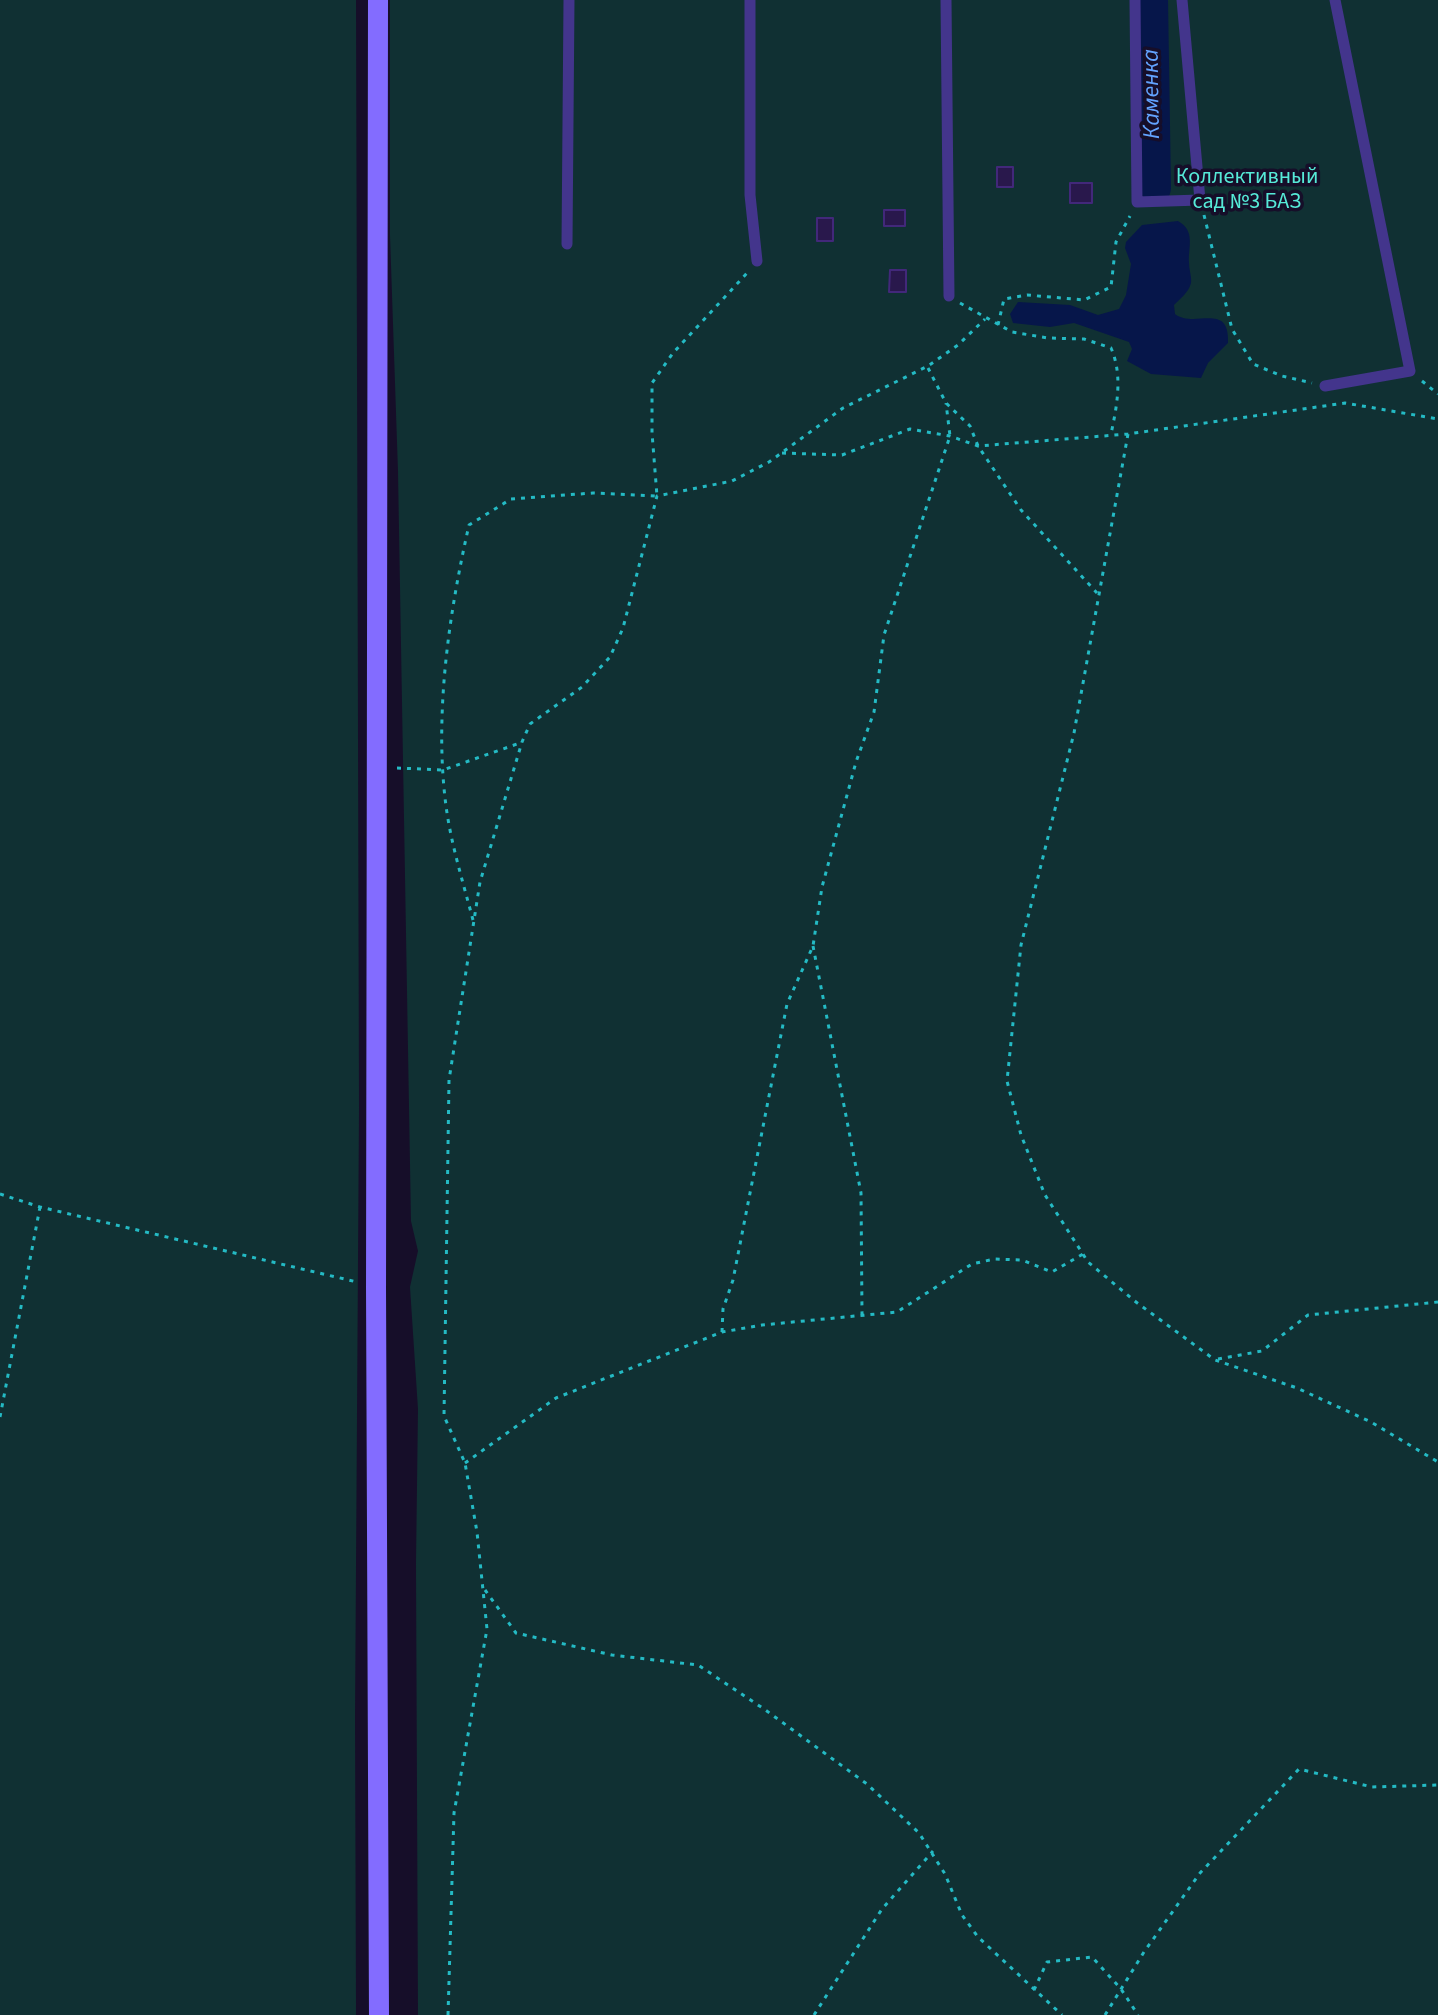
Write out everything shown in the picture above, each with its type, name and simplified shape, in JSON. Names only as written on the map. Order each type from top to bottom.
[{"type":"main road","points":[[378,0],[376,1286],[379,2015]]},
{"type":"lane","points":[[567,244],[569,0]]},
{"type":"lane","points":[[750,0],[750,195],[757,261]]},
{"type":"lane","points":[[946,0],[949,296]]},
{"type":"lane","points":[[1135,0],[1137,202],[1200,200],[1182,0]]},
{"type":"lane","points":[[1325,386],[1410,371],[1335,0]]},
{"type":"path","points":[[1200,200],[1232,329],[1253,364],[1282,376],[1325,386]]},
{"type":"path","points":[[998,325],[1004,299],[1027,295],[1084,300],[1111,287],[1116,242],[1137,202]]},
{"type":"path","points":[[448,2015],[454,1813],[487,1629],[477,1532],[465,1463],[444,1416],[449,1080],[480,882],[530,724],[582,687],[610,657],[623,628],[657,496],[652,383],[673,353],[757,261]]},
{"type":"path","points":[[949,296],[1012,332],[1048,338],[1084,339],[1111,348],[1117,362],[1118,401],[1111,434]]},
{"type":"path","points":[[474,924],[451,833],[443,770],[444,692],[454,591],[469,525],[511,499],[593,493],[657,496],[732,481],[782,453],[843,408],[928,366],[958,345],[985,319]]},
{"type":"path","points":[[722,1332],[723,1309],[733,1280],[787,1004],[813,946],[822,887],[856,762],[874,712],[884,635],[950,436],[946,403],[928,366]]},
{"type":"path","points":[[1410,371],[1438,394]]},
{"type":"path","points":[[946,403],[970,426],[978,446],[1021,510],[1097,593]]},
{"type":"path","points":[[782,453],[842,455],[910,429],[950,436],[978,446],[1128,434],[1345,403],[1438,419]]},
{"type":"path","points":[[1128,434],[1074,733],[1021,945],[1007,1081],[1021,1135],[1045,1195],[1088,1262],[1136,1302],[1215,1360],[1297,1388],[1371,1422],[1438,1462]]},
{"type":"path","points":[[377,767],[443,770],[522,742]]},
{"type":"path","points":[[813,946],[861,1193],[862,1315]]},
{"type":"path","points":[[0,1194],[40,1207],[376,1286]]},
{"type":"path","points":[[0,1417],[40,1207]]},
{"type":"path","points":[[465,1463],[556,1398],[722,1332],[762,1325],[897,1312],[972,1264],[994,1259],[1022,1260],[1052,1272],[1083,1254]]},
{"type":"path","points":[[1215,1360],[1262,1351],[1308,1315],[1438,1302]]},
{"type":"path","points":[[483,1587],[516,1633],[612,1655],[698,1665],[867,1784],[919,1833],[933,1851],[962,1915],[978,1937],[1062,2015]]},
{"type":"path","points":[[1105,2015],[1200,1873],[1299,1769],[1372,1787],[1438,1785]]},
{"type":"path","points":[[814,2015],[882,1909],[933,1851]]},
{"type":"path","points":[[1034,1990],[1047,1962],[1092,1957],[1121,1989],[1138,2015]]},
{"type":"green space","points":[[0,0],[356,0],[359,1107],[356,2015],[0,2015]]},
{"type":"green space","name":"Коллективный сад №3 БАЗ","points":[[390,0],[1438,0],[1438,2015],[418,2015],[418,1409],[410,1287],[418,1251],[411,1221],[398,471],[390,235]]},
{"type":"shaded area","points":[[1178,221],[1189,234],[1191,281],[1174,305],[1175,314],[1183,318],[1217,319],[1227,330],[1228,343],[1208,363],[1201,378],[1151,374],[1127,361],[1132,349],[1129,342],[1074,323],[1050,327],[1013,323],[1010,314],[1018,302],[1070,305],[1098,315],[1119,309],[1126,295],[1131,264],[1126,242],[1142,225]]},
{"type":"building","points":[[997,167],[1013,167],[1013,187],[997,187]]},
{"type":"building","points":[[1070,183],[1092,183],[1092,203],[1070,203]]},
{"type":"building","points":[[884,210],[905,210],[905,226],[884,226]]},
{"type":"building","points":[[817,218],[833,218],[833,241],[817,241]]},
{"type":"building","points":[[890,270],[906,270],[906,292],[889,292]]},
{"type":"waterway","name":"Каменка","points":[[1151,0],[1154,188]]}]
